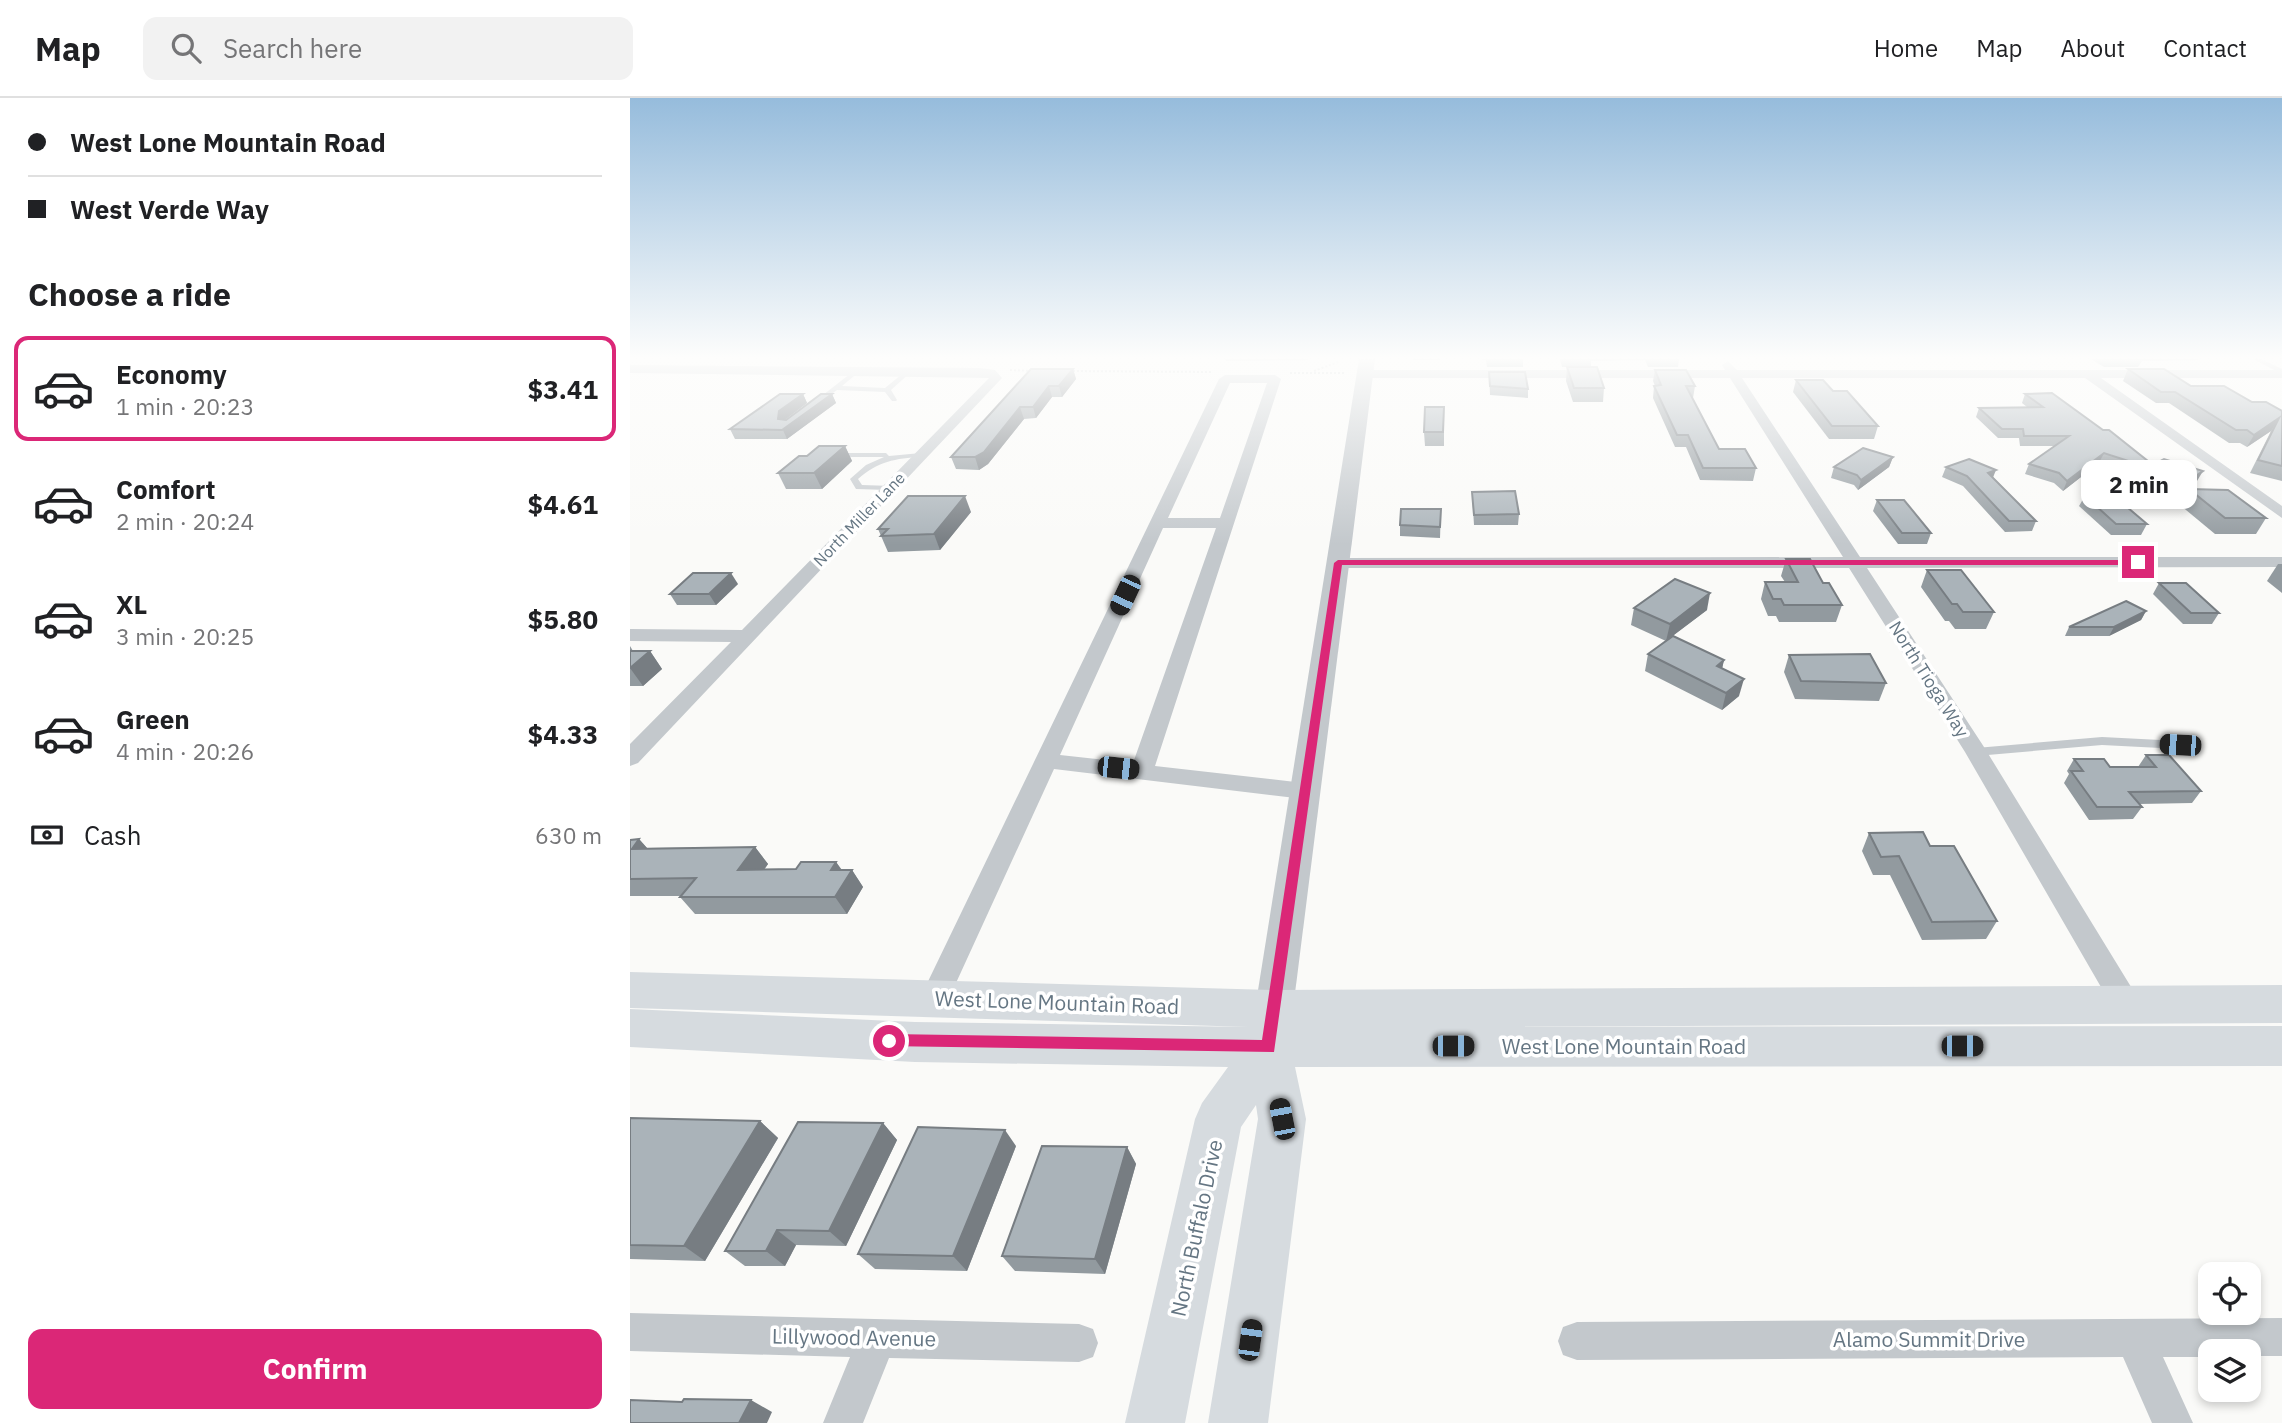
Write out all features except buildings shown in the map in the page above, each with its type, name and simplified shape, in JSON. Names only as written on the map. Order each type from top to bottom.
[{"type":"main road","name":"West Lone Mountain Road","points":[[630,990],[935,999],[1272,1028],[2282,1046]]},
{"type":"main road","name":"West Lone Mountain Road","points":[[630,1028],[915,1042],[1272,1028],[1526,1010],[2282,1004]]},
{"type":"main road","name":"North Buffalo Drive","points":[[1155,1423],[1219,1119],[1272,1028]]},
{"type":"main road","name":"North Buffalo Drive","points":[[1238,1423],[1282,1119],[1272,1028]]},
{"type":"street","name":"North Miller Lane","points":[[630,758],[955,421]]},
{"type":"street","points":[[935,999],[1206,421]]},
{"type":"street","points":[[1142,770],[1261,421]]},
{"type":"street","name":"North Buffalo Drive","points":[[1272,1028],[1358,421]]},
{"type":"street","name":"North Tioga Way","points":[[1764,421],[1976,752],[2126,1004]]},
{"type":"street","points":[[2153,421],[2282,513]]},
{"type":"street","points":[[1158,523],[1226,523]]},
{"type":"street","points":[[1338,563],[2282,562]]},
{"type":"street","points":[[630,635],[748,636]]},
{"type":"street","points":[[1048,761],[1304,791]]},
{"type":"street","name":"Lillywood Avenue","points":[[630,1332],[1079,1343]]},
{"type":"street","name":"Alamo Summit Drive","points":[[1577,1341],[2282,1337]]},
{"type":"street","points":[[843,1423],[877,1338]]},
{"type":"street","points":[[2134,1338],[2173,1423]]},
{"type":"lane","points":[[834,455],[921,455]]},
{"type":"lane","points":[[889,488],[859,487],[853,479],[866,467],[894,455]]},
{"type":"lane","points":[[1976,752],[2102,741],[2180,745]]},
{"type":"route","points":[[889,1041],[1269,1047],[1338,563],[2138,562]]}]
